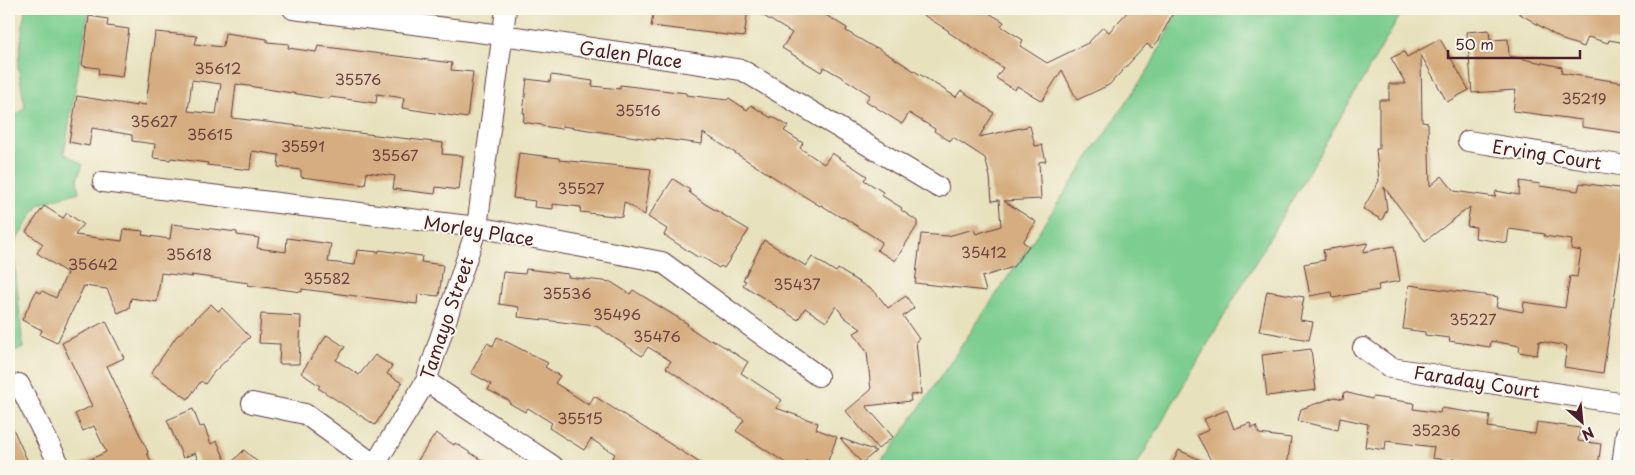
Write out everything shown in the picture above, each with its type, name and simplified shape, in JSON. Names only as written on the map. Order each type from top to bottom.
[{"type":"street","name":"Galen Place","points":[[293,9],[502,35],[742,70],[938,187]]},
{"type":"street","name":"Tamayo Street","points":[[374,466],[426,381],[477,228],[506,9]]},
{"type":"street","name":"Erving Court","points":[[1468,141],[1626,166]]},
{"type":"street","name":"Morley Place","points":[[103,182],[477,228],[662,262],[818,376]]},
{"type":"street","name":"Faraday Court","points":[[1363,348],[1391,368],[1626,404]]},
{"type":"street","points":[[426,381],[553,466]]},
{"type":"street","points":[[19,384],[60,466]]},
{"type":"street","points":[[252,403],[305,414],[374,466]]},
{"type":"street","points":[[1622,466],[1626,434]]},
{"type":"green space","points":[[25,9],[89,9],[64,153],[83,165],[77,179],[79,192],[39,204],[13,246],[23,348],[9,352],[9,121],[25,107],[18,66]]},
{"type":"green space","points":[[1179,9],[1404,9],[1136,466],[880,466],[1150,67]]},
{"type":"building","points":[[654,9],[748,9],[744,37],[651,26]]},
{"type":"building","points":[[752,9],[828,9],[824,14],[847,28],[846,31],[876,47],[956,97],[961,90],[994,113],[979,137],[1030,126],[1035,146],[1042,145],[1046,161],[1039,162],[1041,199],[1004,201],[1036,222],[1023,242],[1029,246],[1013,267],[982,277],[986,291],[915,283],[921,234],[948,236],[974,229],[976,234],[1001,226],[999,200],[992,201],[990,177],[985,158],[953,137],[950,141],[909,113],[902,124],[866,101],[870,95],[824,67],[821,72],[782,48],[792,33]]},
{"type":"building","points":[[914,9],[982,9],[1004,22],[1001,26],[1023,40],[1020,46],[1047,63],[1088,43],[1103,27],[1109,32],[1130,9],[1175,9],[1159,40],[1152,48],[1147,44],[1109,85],[1077,100],[1062,70],[1042,101],[1017,86],[1015,90],[996,78],[1003,68]]},
{"type":"building","points":[[1512,9],[1608,9],[1626,15],[1626,43],[1609,40],[1608,43],[1588,37],[1584,47],[1563,40]]},
{"type":"building","points":[[89,16],[108,19],[107,26],[129,29],[122,77],[98,74],[99,68],[82,66]]},
{"type":"building","points":[[1489,30],[1490,40],[1508,39],[1509,56],[1562,67],[1561,73],[1626,83],[1626,129],[1624,128],[1624,133],[1582,127],[1582,120],[1513,111],[1516,90],[1472,93],[1467,32]]},
{"type":"building","points":[[155,32],[197,36],[195,44],[223,47],[225,33],[267,39],[267,42],[289,44],[288,48],[316,52],[318,46],[452,63],[451,70],[473,72],[467,118],[402,108],[404,98],[377,94],[376,103],[330,97],[329,99],[236,84],[232,118],[443,143],[442,154],[463,156],[459,190],[436,187],[435,194],[393,189],[395,176],[367,172],[365,185],[301,177],[301,170],[278,167],[279,155],[252,151],[250,170],[207,165],[208,163],[171,158],[170,160],[153,158],[155,144],[132,141],[132,135],[92,128],[89,146],[69,142],[77,96],[137,106],[137,104],[146,105]],"holes":[[[192,80],[221,84],[216,114],[188,111]]]},
{"type":"building","points":[[1440,39],[1469,90],[1447,102],[1421,55],[1422,122],[1428,123],[1430,186],[1442,176],[1454,191],[1495,197],[1496,191],[1519,195],[1520,181],[1540,184],[1539,186],[1578,191],[1580,183],[1626,189],[1626,220],[1603,373],[1564,367],[1567,346],[1539,341],[1537,355],[1519,352],[1520,346],[1491,341],[1490,347],[1449,341],[1450,338],[1425,335],[1425,332],[1403,329],[1409,285],[1498,297],[1496,307],[1523,312],[1524,302],[1565,308],[1570,276],[1577,277],[1581,251],[1571,249],[1572,240],[1509,229],[1507,243],[1475,238],[1476,227],[1467,226],[1470,207],[1425,241],[1384,187],[1387,209],[1382,220],[1363,209],[1379,181],[1376,149],[1379,149],[1379,100],[1389,100],[1389,84],[1406,84],[1391,58],[1404,52],[1407,57]]},
{"type":"building","points":[[551,75],[593,81],[592,86],[620,89],[620,85],[727,100],[729,98],[747,110],[751,105],[788,126],[784,131],[803,143],[800,148],[824,164],[832,153],[867,176],[864,180],[883,192],[881,195],[902,208],[901,210],[917,221],[917,226],[895,261],[877,250],[882,242],[703,133],[702,144],[656,138],[656,140],[562,126],[562,129],[523,122],[527,79],[550,82]]},
{"type":"building","points":[[519,153],[559,158],[559,160],[651,169],[645,215],[624,202],[622,217],[580,212],[581,207],[553,204],[553,209],[534,207],[535,201],[513,198]]},
{"type":"building","points":[[673,179],[690,190],[689,192],[705,204],[749,230],[724,268],[721,266],[719,268],[701,256],[699,258],[664,235],[667,229],[648,217]]},
{"type":"building","points":[[44,206],[63,218],[67,213],[83,224],[75,235],[122,241],[124,229],[143,231],[142,235],[170,239],[172,224],[237,232],[237,235],[259,238],[257,248],[286,252],[287,238],[331,244],[328,262],[355,265],[357,250],[379,252],[379,250],[422,256],[421,262],[443,265],[439,296],[418,294],[417,304],[302,289],[302,292],[191,275],[193,277],[161,273],[157,302],[131,298],[129,308],[118,313],[107,289],[84,286],[57,343],[40,335],[42,330],[22,320],[36,291],[41,293],[42,291],[56,298],[67,273],[37,253],[43,244],[26,232]]},
{"type":"building","points":[[764,240],[806,266],[812,257],[836,272],[838,269],[875,292],[888,308],[906,296],[914,308],[903,316],[919,339],[916,341],[921,394],[910,395],[911,401],[866,406],[893,437],[878,449],[846,411],[871,390],[867,352],[854,333],[861,329],[844,317],[836,306],[826,322],[805,308],[798,320],[743,285],[746,281],[743,280]]},
{"type":"building","points":[[1368,243],[1363,252],[1394,246],[1400,281],[1378,285],[1379,290],[1333,298],[1332,292],[1310,296],[1304,264],[1325,260],[1323,250]]},
{"type":"building","points":[[526,269],[568,274],[568,277],[611,282],[630,294],[633,290],[688,324],[687,326],[710,341],[711,339],[748,362],[741,373],[782,400],[776,408],[818,423],[816,429],[837,437],[826,466],[806,460],[804,466],[789,465],[736,431],[744,420],[666,368],[671,361],[648,347],[642,356],[596,326],[518,317],[519,307],[499,304],[503,272],[525,274]]},
{"type":"building","points":[[1267,291],[1304,297],[1300,320],[1313,322],[1309,340],[1259,331]]},
{"type":"building","points":[[211,304],[218,311],[222,308],[250,337],[213,373],[205,384],[201,381],[188,399],[151,373],[176,337]]},
{"type":"building","points":[[261,314],[301,316],[299,364],[279,364],[280,344],[259,343]]},
{"type":"building","points":[[106,321],[124,358],[107,366],[153,466],[76,466],[106,452],[94,426],[83,431],[75,414],[92,406],[62,343]]},
{"type":"building","points":[[327,335],[345,347],[336,360],[359,375],[375,355],[392,366],[387,374],[402,383],[375,425],[318,388],[320,386],[301,373]]},
{"type":"building","points":[[497,337],[548,363],[545,367],[560,376],[555,383],[589,405],[594,396],[705,466],[607,466],[615,454],[591,439],[584,450],[549,428],[552,423],[528,408],[525,412],[509,403],[510,401],[488,390],[491,384],[471,373],[487,343],[493,346]]},
{"type":"building","points":[[1311,349],[1316,390],[1267,396],[1262,355]]},
{"type":"building","points":[[1344,392],[1372,399],[1373,397],[1414,403],[1413,409],[1440,413],[1441,408],[1490,415],[1488,427],[1535,434],[1537,422],[1580,428],[1578,441],[1601,444],[1598,466],[1500,466],[1432,458],[1434,447],[1386,441],[1385,450],[1365,447],[1368,424],[1340,418],[1338,430],[1298,421],[1301,409],[1335,397],[1343,399]]},
{"type":"building","points":[[193,409],[200,427],[204,426],[211,444],[217,441],[228,466],[201,466],[195,453],[183,458],[167,420]]},
{"type":"building","points":[[1227,410],[1234,429],[1250,423],[1252,428],[1256,426],[1259,434],[1291,438],[1287,466],[1214,466],[1197,435],[1209,430],[1204,419]]},
{"type":"building","points":[[9,420],[30,466],[9,466]]},
{"type":"building","points":[[436,433],[454,445],[455,443],[491,466],[414,466]]},
{"type":"building","points":[[840,438],[876,451],[862,463]]},
{"type":"building","points":[[244,450],[262,466],[228,466]]},
{"type":"building","points":[[1179,450],[1213,466],[1171,466]]}]
